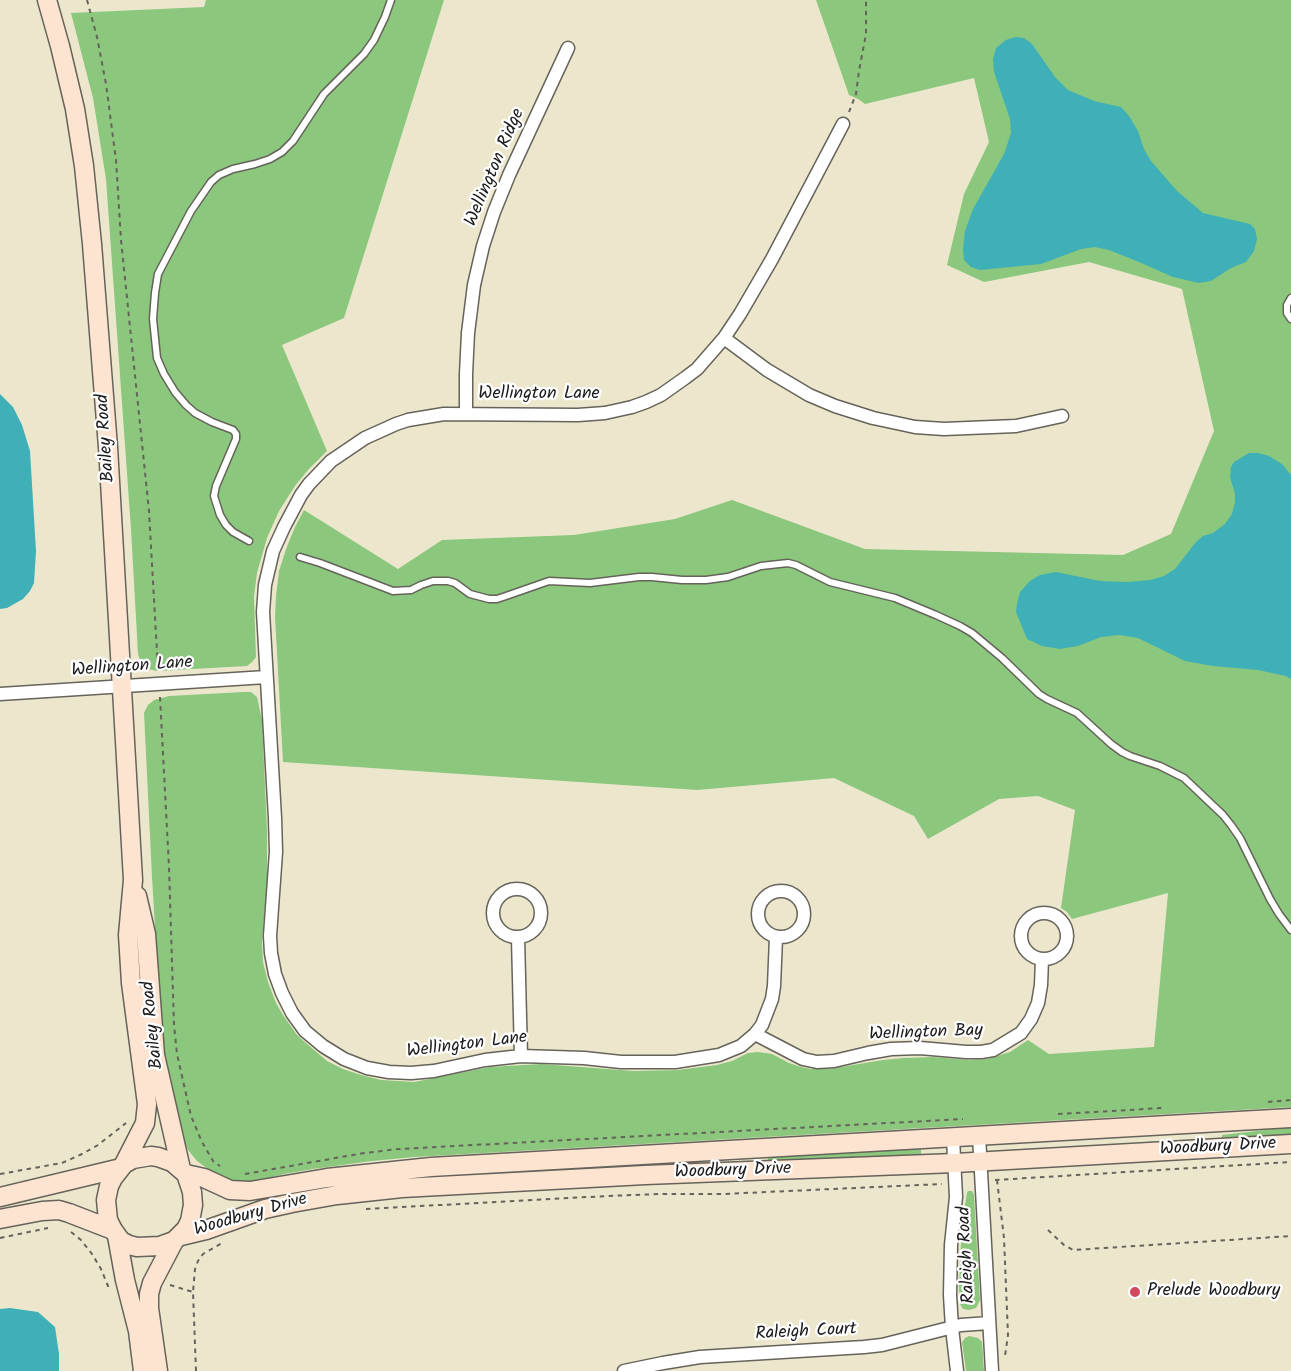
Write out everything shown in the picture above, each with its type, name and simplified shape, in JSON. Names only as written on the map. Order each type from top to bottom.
[{"type":"main road","name":"Bailey Road","points":[[47,0],[75,109],[83,155],[108,447],[133,880],[128,935],[131,984],[147,1096],[147,1112],[143,1128],[122,1166]]},
{"type":"main road","name":"Bailey Road","points":[[133,880],[146,934],[155,1056],[184,1172]]},
{"type":"main road","name":"Woodbury Drive","points":[[184,1172],[204,1178],[226,1189],[250,1191],[327,1178],[407,1169],[1291,1118]]},
{"type":"main road","name":"Woodbury Drive","points":[[178,1238],[265,1209],[329,1196],[394,1189],[634,1175],[955,1163],[1291,1144]]},
{"type":"main road","points":[[0,1197],[122,1166],[139,1157],[158,1157],[172,1162],[184,1172],[190,1182],[193,1205],[190,1221],[152,1283],[149,1294],[158,1371]]},
{"type":"main road","points":[[122,1166],[109,1186],[106,1200],[108,1220],[115,1233],[136,1321],[143,1371]]},
{"type":"main road","points":[[0,1220],[42,1211],[59,1210],[115,1233],[129,1245],[137,1247],[160,1246],[178,1238]]},
{"type":"street","name":"Wellington Ridge","points":[[466,414],[468,333],[474,285],[483,246],[509,175],[568,48]]},
{"type":"street","name":"Wellington Lane","points":[[776,937],[772,999],[762,1025],[741,1046],[719,1055],[675,1062],[621,1062],[521,1056],[411,1073],[367,1068],[344,1059],[323,1046],[304,1031],[291,1013],[278,984],[271,953],[276,841],[263,612],[265,585],[273,551],[295,504],[309,484],[331,461],[376,432],[396,424],[444,414],[594,414],[632,407],[661,394],[697,369],[724,338],[740,314],[772,259],[843,124]]},
{"type":"street","points":[[724,338],[767,370],[809,395],[873,418],[915,427],[944,429],[1016,426],[1062,416]]},
{"type":"street","name":"Wellington Lane","points":[[0,694],[266,677]]},
{"type":"street","points":[[516,888],[532,894],[541,908],[541,917],[533,932],[518,938],[503,934],[493,921],[492,914],[496,899],[516,888]]},
{"type":"street","points":[[518,938],[521,1056]]},
{"type":"street","name":"Wellington Bay","points":[[755,1034],[803,1059],[817,1062],[891,1049],[920,1048],[966,1052],[993,1050],[1021,1033],[1031,1019],[1040,994],[1042,959]]},
{"type":"street","name":"Raleigh Road","points":[[979,1136],[992,1371]]},
{"type":"street","name":"Raleigh Road","points":[[953,1138],[956,1203],[950,1295],[957,1371]]},
{"type":"street","name":"Raleigh Court","points":[[624,1371],[691,1358],[882,1345],[965,1325],[989,1323]]},
{"type":"lane","points":[[249,541],[226,525],[214,496],[236,434],[233,430],[195,413],[186,405],[175,392],[157,358],[153,320],[159,274],[191,211],[211,182],[219,175],[233,169],[270,159],[282,152],[293,141],[324,94],[364,54],[391,0]]},
{"type":"lane","points":[[1291,298],[1287,305],[1287,313],[1291,319]]},
{"type":"lane","points":[[300,557],[393,591],[411,590],[441,580],[455,583],[470,594],[489,599],[497,599],[549,581],[590,583],[639,577],[706,580],[728,577],[761,566],[788,563],[830,582],[895,598],[944,618],[972,633],[1039,694],[1077,713],[1122,752],[1184,778],[1231,825],[1275,907],[1291,930]]},
{"type":"path","points":[[87,0],[106,84],[116,160],[121,240],[149,511],[158,668]]},
{"type":"path","points":[[843,124],[856,94],[866,34],[866,0]]},
{"type":"path","points":[[160,700],[177,1054],[191,1116],[213,1161],[223,1169]]},
{"type":"path","points":[[0,1174],[62,1163],[98,1145],[130,1119]]},
{"type":"path","points":[[982,1181],[1291,1162]]},
{"type":"path","points":[[997,1180],[1004,1239],[1008,1335],[1006,1364]]},
{"type":"path","points":[[366,1209],[607,1196],[723,1194],[956,1183]]},
{"type":"path","points":[[0,1238],[56,1228]]},
{"type":"path","points":[[64,1229],[81,1240],[92,1254],[108,1286]]},
{"type":"path","points":[[1048,1230],[1064,1245],[1078,1250],[1291,1236]]},
{"type":"path","points":[[196,1371],[193,1292],[195,1269],[203,1254],[227,1241]]},
{"type":"green space","points":[[206,0],[444,0],[344,318],[282,345],[327,451],[295,486],[279,511],[267,538],[257,573],[254,597],[256,657],[247,666],[157,671],[144,668],[138,654],[106,179],[93,98],[71,13],[204,7]]},
{"type":"green space","points":[[816,0],[1291,0],[1291,1107],[414,1157],[313,1169],[253,1182],[234,1182],[215,1174],[197,1161],[188,1150],[164,1077],[144,713],[154,700],[169,696],[251,692],[257,697],[262,720],[267,830],[263,962],[276,1003],[297,1035],[327,1061],[343,1069],[381,1080],[414,1082],[490,1067],[541,1064],[634,1071],[678,1070],[717,1065],[748,1053],[758,1052],[772,1054],[801,1067],[829,1069],[904,1058],[987,1059],[1010,1052],[1028,1040],[1049,1054],[1154,1047],[1168,893],[1072,919],[1061,908],[1075,810],[1038,796],[999,799],[928,839],[914,816],[834,778],[697,790],[283,762],[275,617],[276,596],[279,571],[286,549],[304,510],[398,569],[442,540],[574,535],[675,519],[732,500],[865,549],[1123,555],[1171,534],[1214,431],[1182,289],[1089,262],[984,282],[947,265],[964,194],[989,142],[974,78],[865,104],[849,95]]},
{"type":"green space","points":[[1291,1127],[1291,1136],[1222,1140],[1222,1135]]},
{"type":"green space","points":[[921,1149],[921,1155],[768,1162],[768,1156]]},
{"type":"green space","points":[[968,1191],[972,1191],[974,1195],[980,1300],[976,1308],[969,1310],[963,1309],[960,1304],[959,1286],[962,1223]]},
{"type":"green space","points":[[969,1336],[978,1338],[982,1342],[984,1371],[966,1371],[962,1342]]},
{"type":"water","points":[[1015,37],[1024,38],[1032,44],[1055,77],[1068,90],[1094,101],[1121,107],[1138,131],[1151,161],[1177,191],[1203,213],[1250,224],[1255,229],[1257,239],[1254,251],[1246,262],[1231,268],[1211,281],[1199,283],[1173,277],[1109,250],[1095,247],[1081,249],[1041,264],[980,270],[971,267],[964,260],[965,231],[973,209],[1004,154],[1011,133],[1010,119],[994,72],[993,59],[996,48],[1006,40]]},
{"type":"water","points":[[0,394],[13,407],[22,425],[30,451],[36,551],[34,583],[30,591],[23,599],[7,608],[0,609]]},
{"type":"water","points":[[1249,453],[1269,456],[1282,464],[1291,475],[1291,679],[1258,670],[1185,661],[1138,638],[1119,635],[1101,637],[1078,646],[1060,649],[1042,646],[1027,639],[1016,612],[1020,592],[1030,581],[1040,575],[1056,572],[1100,581],[1128,582],[1164,576],[1175,569],[1196,542],[1225,524],[1232,514],[1235,494],[1230,477],[1231,467],[1234,462]]},
{"type":"water","points":[[0,1309],[38,1312],[55,1327],[59,1371],[0,1371]]},
{"type":"place","name":"Prelude Woodbury","points":[[1135,1292]]}]
